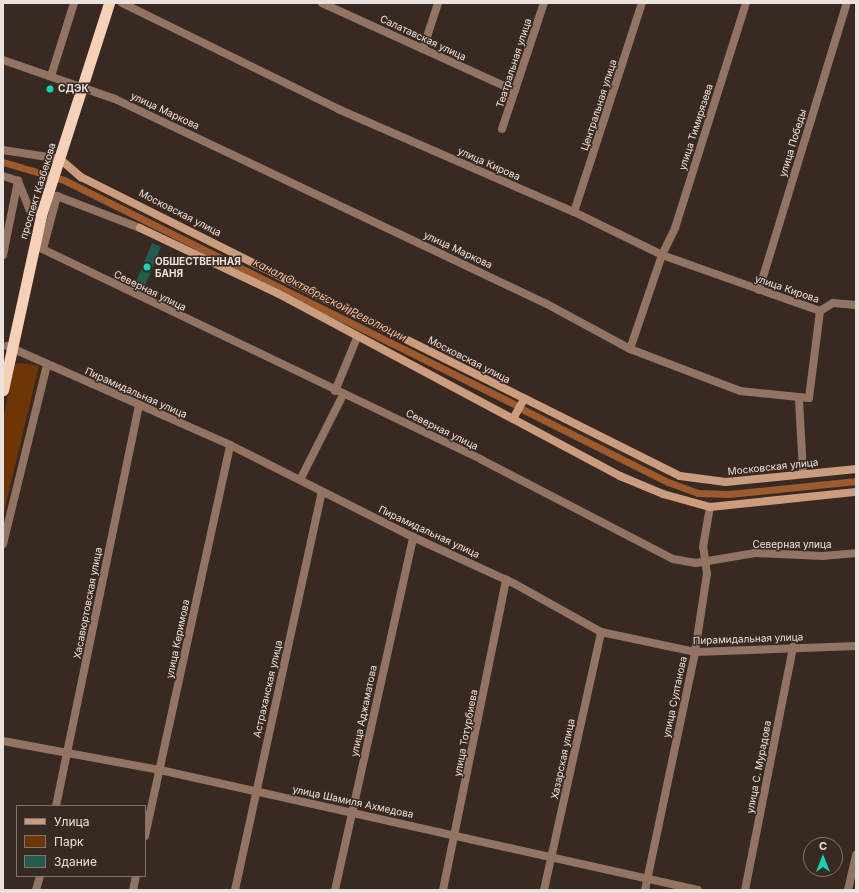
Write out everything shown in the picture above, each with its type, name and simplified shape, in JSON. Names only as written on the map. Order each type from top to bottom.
[{"type":"highway","name":"проспект Казбекова","points":[[3,390],[9,347],[39,214],[79,86],[102,3]]},
{"type":"highway","name":"проспект Казбекова","points":[[79,86],[109,3]]},
{"type":"highway","name":"проспект Казбекова","points":[[3,364],[38,247],[39,214]]},
{"type":"main road","name":"Московская улица","points":[[55,164],[524,399],[692,480],[726,482],[856,469]]},
{"type":"main road","points":[[140,228],[279,294],[357,338],[620,476],[663,494],[710,507],[856,492]]},
{"type":"main road","points":[[512,419],[524,399]]},
{"type":"street","points":[[51,76],[74,3]]},
{"type":"street","name":"улица Кирова","points":[[122,3],[338,109],[574,212],[662,255],[820,311],[833,303],[856,305]]},
{"type":"street","name":"Салатавская улица","points":[[322,3],[334,5],[423,49],[516,91]]},
{"type":"street","points":[[423,49],[438,3]]},
{"type":"street","name":"Театральная улица","points":[[502,129],[516,91],[544,3]]},
{"type":"street","name":"Центральная улица","points":[[574,212],[642,3]]},
{"type":"street","name":"улица Тимирязева","points":[[630,349],[662,255],[675,228],[746,3]]},
{"type":"street","name":"улица Победы","points":[[758,290],[847,3]]},
{"type":"street","name":"улица Маркова","points":[[3,60],[115,99],[545,303],[630,349],[740,391],[799,399]]},
{"type":"street","points":[[3,150],[55,164]]},
{"type":"street","points":[[3,176],[18,181],[30,210],[39,214]]},
{"type":"street","points":[[3,255],[18,181]]},
{"type":"street","points":[[38,247],[57,196],[140,228]]},
{"type":"street","name":"Северная улица","points":[[38,247],[563,500],[673,559],[703,562],[755,553],[823,556],[856,553]]},
{"type":"street","points":[[803,474],[799,399],[809,398],[820,311]]},
{"type":"street","points":[[300,480],[339,393],[357,338]]},
{"type":"street","name":"Пирамидальная улица","points":[[9,347],[230,445],[413,537],[506,580],[601,632],[695,652],[793,647],[856,646]]},
{"type":"street","points":[[3,544],[47,365]]},
{"type":"street","name":"Хасавюртовская улица","points":[[56,805],[68,754],[139,404]]},
{"type":"street","name":"улица Керимова","points":[[146,832],[230,445]]},
{"type":"street","name":"Астраханская улица","points":[[234,890],[322,492]]},
{"type":"street","name":"улица Султанова","points":[[645,890],[695,652],[706,574],[703,562],[710,507]]},
{"type":"street","name":"улица Аджаматова","points":[[335,890],[413,537]]},
{"type":"street","name":"улица Тотурбиева","points":[[443,890],[456,834],[506,580]]},
{"type":"street","name":"Хазарская улица","points":[[544,890],[601,632]]},
{"type":"street","name":"улица С. Мурадова","points":[[745,890],[793,647]]},
{"type":"street","name":"улица Шамиля Ахмедова","points":[[3,741],[160,770],[255,792],[456,834],[551,858],[698,890]]},
{"type":"street","points":[[848,890],[856,855]]},
{"type":"street","points":[[36,890],[40,877]]},
{"type":"street","points":[[133,890],[136,877]]},
{"type":"green space","points":[[21,363],[39,366],[3,516],[3,419],[15,364]]},
{"type":"building","name":"ОБШЕСТВЕННАЯ БАНЯ","points":[[152,243],[161,247],[143,291],[134,287]]},
{"type":"waterway","name":"канал Октябрьской Революции","points":[[3,162],[64,180],[514,404]]},
{"type":"waterway","name":"канал Октябрьской Революции","points":[[524,410],[668,482],[698,493],[729,494],[856,481]]},
{"type":"place","name":"СДЭК","points":[[50,89]]},
{"type":"place","name":"ОБШЕСТВЕННАЯ БАНЯ","points":[[147,267]]}]
